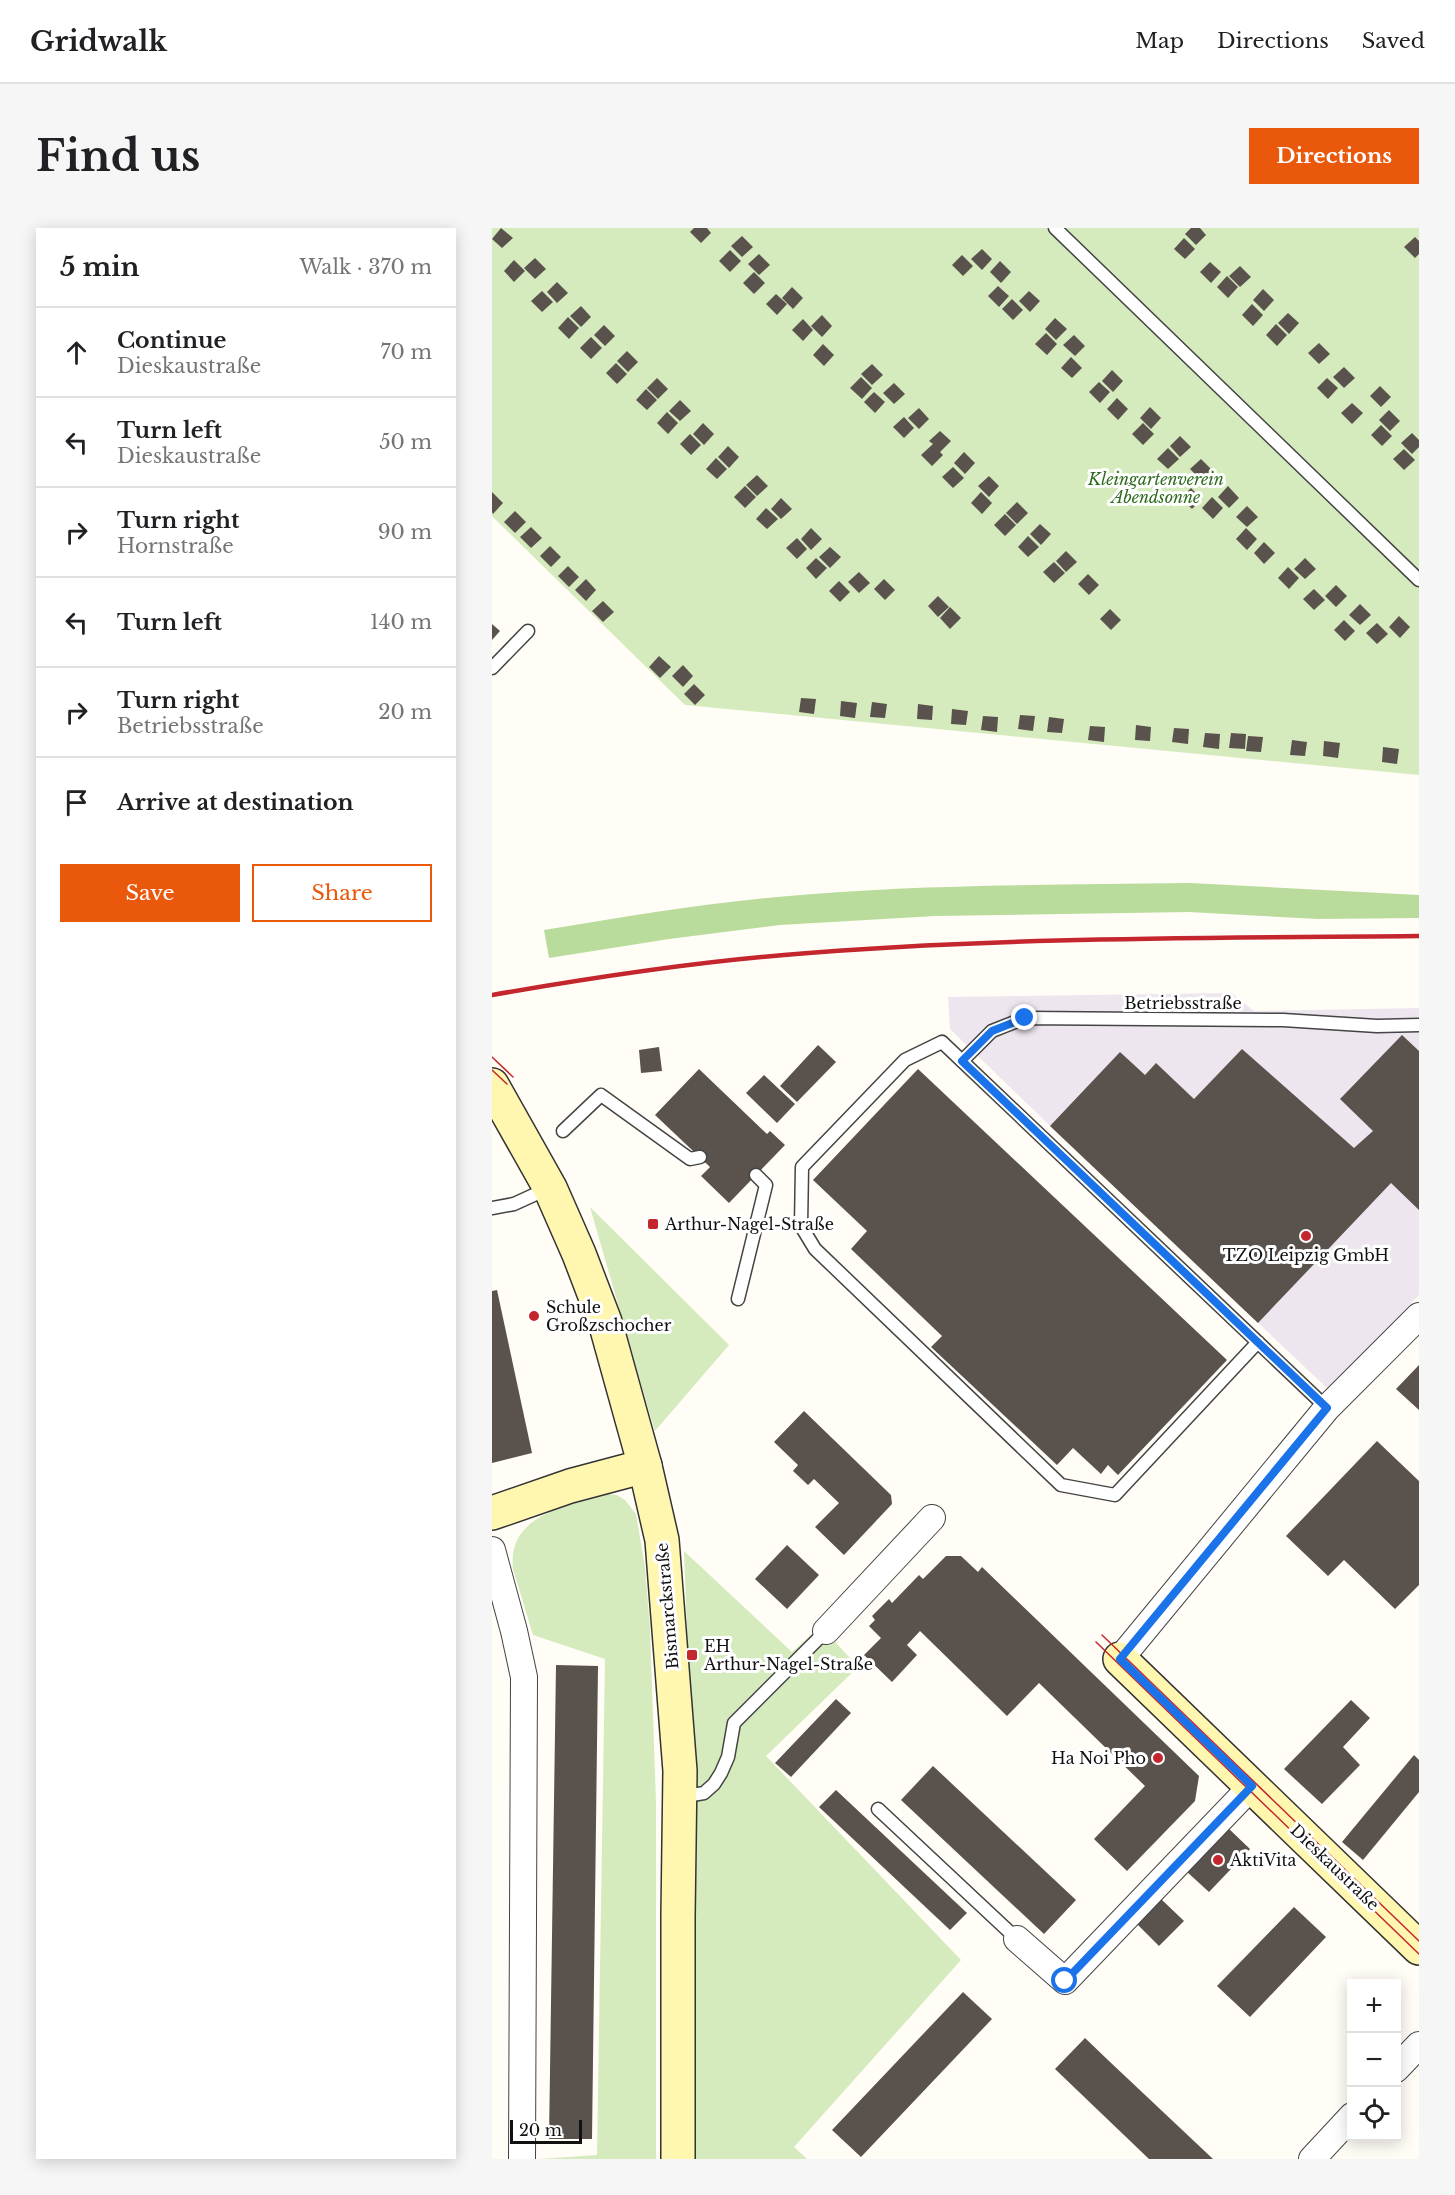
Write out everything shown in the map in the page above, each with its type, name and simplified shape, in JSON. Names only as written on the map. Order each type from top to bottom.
[{"type":"street","name":"Bismarckstraße","points":[[492,1085],[550,1188],[605,1322],[645,1466],[662,1540],[680,1770],[678,2159]]},
{"type":"street","points":[[1120,1659],[1327,1408],[1419,1316]]},
{"type":"street","points":[[492,1513],[570,1486],[645,1466]]},
{"type":"street","points":[[826,1631],[932,1518]]},
{"type":"street","points":[[492,1550],[524,1677],[522,2159]]},
{"type":"street","name":"Dieskaustraße","points":[[1120,1659],[1419,1948]]},
{"type":"street","points":[[1017,1939],[1065,1981],[1252,1786]]},
{"type":"street","points":[[1401,2064],[1419,2045]]},
{"type":"street","points":[[1312,2159],[1347,2121]]},
{"type":"lane","points":[[1055,228],[1419,580]]},
{"type":"lane","points":[[492,668],[528,631]]},
{"type":"lane","name":"Betriebsstraße","points":[[962,1061],[992,1031],[1025,1018],[1283,1020],[1377,1026],[1419,1026]]},
{"type":"lane","points":[[1257,1342],[1115,1495],[1061,1485],[815,1249],[801,1226],[802,1167],[905,1060],[942,1042],[1327,1408]]},
{"type":"lane","points":[[563,1131],[601,1095],[690,1159],[700,1157]]},
{"type":"lane","points":[[738,1299],[766,1185],[756,1175]]},
{"type":"lane","points":[[492,1208],[514,1204],[550,1188]]},
{"type":"lane","points":[[680,1797],[704,1793],[714,1784],[728,1757],[734,1723],[826,1631]]},
{"type":"lane","points":[[878,1809],[1017,1939]]},
{"type":"shaded area","points":[[1232,993],[1254,1011],[1419,1008],[1419,1295],[1328,1389],[950,1029],[948,997]]},
{"type":"green space","name":"Kleingartenverein Abendsonne","points":[[492,228],[1419,228],[1419,775],[685,705],[492,516]]},
{"type":"green space","points":[[1190,883],[1419,895],[1419,918],[1318,919],[1189,912],[935,916],[780,925],[669,939],[549,958],[544,930],[690,907],[828,893],[983,886]]},
{"type":"green space","points":[[590,1207],[729,1345],[655,1431],[648,1408]]},
{"type":"green space","points":[[608,1494],[617,1495],[625,1500],[636,1514],[645,1567],[650,1629],[656,1803],[656,2159],[539,2159],[597,2155],[605,1659],[533,1635],[513,1569],[514,1550],[520,1535],[543,1515]]},
{"type":"green space","points":[[684,1551],[792,1652],[821,1626],[858,1667],[766,1756],[961,1960],[794,2147],[807,2159],[691,2159],[692,1759]]},
{"type":"building","points":[[501,228],[513,238],[502,248],[492,239]]},
{"type":"building","points":[[694,228],[707,228],[711,233],[701,243],[690,232]]},
{"type":"building","points":[[1191,228],[1200,228],[1206,235],[1196,245],[1185,234]]},
{"type":"building","points":[[742,236],[753,247],[742,257],[731,246]]},
{"type":"building","points":[[1415,237],[1419,241],[1419,254],[1415,258],[1404,247]]},
{"type":"building","points":[[1184,238],[1195,249],[1185,259],[1174,249]]},
{"type":"building","points":[[982,249],[992,259],[982,270],[971,259]]},
{"type":"building","points":[[730,250],[741,261],[730,272],[719,261]]},
{"type":"building","points":[[759,254],[770,265],[759,275],[748,264]]},
{"type":"building","points":[[962,255],[973,266],[963,276],[952,265]]},
{"type":"building","points":[[535,258],[546,269],[535,279],[524,268]]},
{"type":"building","points":[[514,260],[525,271],[514,282],[504,271]]},
{"type":"building","points":[[1000,261],[1011,272],[1001,283],[990,272]]},
{"type":"building","points":[[1210,262],[1221,272],[1211,283],[1200,272]]},
{"type":"building","points":[[1240,266],[1251,277],[1240,287],[1229,276]]},
{"type":"building","points":[[754,272],[765,283],[754,294],[743,283]]},
{"type":"building","points":[[1227,276],[1238,287],[1228,298],[1217,287]]},
{"type":"building","points":[[557,282],[568,293],[557,303],[547,292]]},
{"type":"building","points":[[998,286],[1009,296],[999,307],[988,296]]},
{"type":"building","points":[[792,287],[803,298],[793,309],[782,298]]},
{"type":"building","points":[[1263,289],[1274,300],[1264,311],[1253,300]]},
{"type":"building","points":[[542,291],[553,302],[542,312],[531,301]]},
{"type":"building","points":[[1029,291],[1040,301],[1030,312],[1019,301]]},
{"type":"building","points":[[776,294],[787,304],[777,315],[766,304]]},
{"type":"building","points":[[1012,299],[1023,310],[1013,320],[1002,309]]},
{"type":"building","points":[[1252,304],[1263,315],[1253,326],[1242,315]]},
{"type":"building","points":[[581,306],[591,317],[581,327],[570,316]]},
{"type":"building","points":[[1288,313],[1299,323],[1289,334],[1278,323]]},
{"type":"building","points":[[822,315],[832,326],[822,337],[811,326]]},
{"type":"building","points":[[568,317],[579,328],[569,339],[558,328]]},
{"type":"building","points":[[1055,318],[1067,329],[1056,340],[1045,329]]},
{"type":"building","points":[[803,319],[813,330],[803,341],[792,330]]},
{"type":"building","points":[[1276,324],[1287,335],[1277,346],[1266,335]]},
{"type":"building","points":[[604,325],[615,336],[605,346],[594,335]]},
{"type":"building","points":[[1046,333],[1057,344],[1047,355],[1035,344]]},
{"type":"building","points":[[1074,335],[1085,346],[1075,356],[1063,345]]},
{"type":"building","points":[[591,337],[602,348],[591,359],[580,348]]},
{"type":"building","points":[[1319,343],[1330,354],[1319,364],[1308,353]]},
{"type":"building","points":[[823,344],[834,355],[824,366],[813,355]]},
{"type":"building","points":[[627,351],[638,362],[628,372],[617,361]]},
{"type":"building","points":[[1071,357],[1082,368],[1072,378],[1061,368]]},
{"type":"building","points":[[616,363],[627,374],[617,384],[606,373]]},
{"type":"building","points":[[872,364],[883,375],[872,385],[861,374]]},
{"type":"building","points":[[1344,367],[1355,378],[1344,388],[1333,377]]},
{"type":"building","points":[[1112,370],[1123,381],[1113,392],[1102,381]]},
{"type":"building","points":[[861,377],[872,388],[862,399],[850,388]]},
{"type":"building","points":[[657,378],[668,389],[658,399],[647,388]]},
{"type":"building","points":[[1327,378],[1338,388],[1328,399],[1317,388]]},
{"type":"building","points":[[1099,382],[1110,392],[1100,403],[1089,392]]},
{"type":"building","points":[[894,383],[905,394],[894,404],[883,393]]},
{"type":"building","points":[[1380,386],[1391,397],[1381,407],[1370,396]]},
{"type":"building","points":[[646,389],[657,400],[647,410],[636,400]]},
{"type":"building","points":[[874,392],[885,402],[875,413],[864,402]]},
{"type":"building","points":[[1117,398],[1128,409],[1118,420],[1107,409]]},
{"type":"building","points":[[680,400],[691,411],[680,421],[669,411]]},
{"type":"building","points":[[1352,403],[1363,413],[1352,424],[1341,413]]},
{"type":"building","points":[[1150,407],[1161,418],[1151,429],[1140,418]]},
{"type":"building","points":[[919,408],[929,419],[919,429],[908,418]]},
{"type":"building","points":[[1389,410],[1400,421],[1390,431],[1379,420]]},
{"type":"building","points":[[667,412],[678,423],[668,434],[657,423]]},
{"type":"building","points":[[904,417],[914,428],[904,438],[893,427]]},
{"type":"building","points":[[703,423],[714,434],[704,445],[693,434]]},
{"type":"building","points":[[1143,423],[1154,434],[1143,445],[1132,434]]},
{"type":"building","points":[[1381,425],[1392,436],[1382,446],[1371,435]]},
{"type":"building","points":[[940,431],[951,441],[940,452],[943,455],[932,466],[921,455],[933,444],[929,441]]},
{"type":"building","points":[[1412,433],[1419,440],[1419,447],[1412,454],[1401,443]]},
{"type":"building","points":[[690,434],[701,445],[691,455],[680,444]]},
{"type":"building","points":[[1180,436],[1191,447],[1180,457],[1170,446]]},
{"type":"building","points":[[728,446],[739,457],[729,468],[718,457]]},
{"type":"building","points":[[1168,448],[1179,459],[1168,469],[1157,459]]},
{"type":"building","points":[[1404,449],[1415,460],[1404,470],[1393,459]]},
{"type":"building","points":[[964,452],[975,463],[965,474],[954,463]]},
{"type":"building","points":[[716,458],[727,469],[717,479],[706,469]]},
{"type":"building","points":[[1201,459],[1212,470],[1201,480],[1190,469]]},
{"type":"building","points":[[953,467],[964,478],[953,488],[942,477]]},
{"type":"building","points":[[757,475],[768,486],[757,496],[746,485]]},
{"type":"building","points":[[989,476],[999,486],[989,497],[978,486]]},
{"type":"building","points":[[745,486],[756,497],[745,508],[734,497]]},
{"type":"building","points":[[1228,486],[1239,498],[1229,508],[1218,497]]},
{"type":"building","points":[[1191,488],[1202,499],[1192,509],[1181,498]]},
{"type":"building","points":[[492,492],[503,503],[493,514],[492,512]]},
{"type":"building","points":[[981,492],[992,503],[982,514],[971,503]]},
{"type":"building","points":[[1212,497],[1223,508],[1213,519],[1202,508]]},
{"type":"building","points":[[781,498],[792,509],[781,519],[771,509]]},
{"type":"building","points":[[1017,502],[1028,513],[1017,524],[1006,513]]},
{"type":"building","points":[[1247,506],[1258,517],[1247,527],[1236,517]]},
{"type":"building","points":[[766,508],[778,519],[767,529],[756,519]]},
{"type":"building","points":[[515,511],[526,522],[515,533],[504,522]]},
{"type":"building","points":[[1005,514],[1016,525],[1005,536],[994,525]]},
{"type":"building","points":[[1040,524],[1051,534],[1041,545],[1030,534]]},
{"type":"building","points":[[531,527],[542,538],[531,548],[520,537]]},
{"type":"building","points":[[811,528],[822,539],[811,550],[801,539]]},
{"type":"building","points":[[1246,528],[1257,539],[1247,550],[1236,539]]},
{"type":"building","points":[[1028,536],[1039,547],[1028,557],[1018,547]]},
{"type":"building","points":[[797,538],[807,549],[797,559],[786,548]]},
{"type":"building","points":[[1264,542],[1275,553],[1264,564],[1254,553]]},
{"type":"building","points":[[550,546],[561,557],[551,567],[540,556]]},
{"type":"building","points":[[830,547],[841,557],[830,568],[819,557]]},
{"type":"building","points":[[1066,551],[1077,562],[1066,572],[1056,561]]},
{"type":"building","points":[[816,558],[827,568],[816,579],[806,568]]},
{"type":"building","points":[[1305,558],[1316,569],[1305,579],[1294,569]]},
{"type":"building","points":[[1054,562],[1065,573],[1054,583],[1043,572]]},
{"type":"building","points":[[568,566],[579,577],[569,587],[558,576]]},
{"type":"building","points":[[1288,567],[1299,578],[1289,589],[1278,578]]},
{"type":"building","points":[[859,572],[870,583],[859,593],[848,582]]},
{"type":"building","points":[[1088,574],[1099,585],[1089,595],[1078,584]]},
{"type":"building","points":[[586,579],[596,590],[586,601],[575,590]]},
{"type":"building","points":[[884,579],[895,590],[885,600],[874,589]]},
{"type":"building","points":[[839,581],[850,592],[840,602],[829,591]]},
{"type":"building","points":[[1336,585],[1347,596],[1336,607],[1325,596]]},
{"type":"building","points":[[1314,589],[1325,600],[1314,610],[1303,599]]},
{"type":"building","points":[[938,596],[949,607],[938,617],[928,606]]},
{"type":"building","points":[[603,601],[614,612],[603,622],[592,611]]},
{"type":"building","points":[[1360,604],[1371,615],[1360,625],[1349,615]]},
{"type":"building","points":[[950,607],[961,618],[950,629],[940,618]]},
{"type":"building","points":[[1110,609],[1121,620],[1111,630],[1100,619]]},
{"type":"building","points":[[1399,616],[1410,627],[1400,638],[1389,627]]},
{"type":"building","points":[[1344,620],[1355,631],[1345,641],[1334,630]]},
{"type":"building","points":[[1377,623],[1388,634],[1377,644],[1366,633]]},
{"type":"building","points":[[492,624],[500,631],[492,640]]},
{"type":"building","points":[[659,656],[671,667],[660,678],[649,667]]},
{"type":"building","points":[[683,665],[693,676],[683,687],[672,676]]},
{"type":"building","points":[[694,684],[705,695],[695,705],[684,694]]},
{"type":"building","points":[[801,698],[816,699],[814,714],[799,712]]},
{"type":"building","points":[[841,701],[857,703],[855,718],[840,716]]},
{"type":"building","points":[[872,702],[887,704],[885,718],[870,717]]},
{"type":"building","points":[[918,704],[933,706],[932,720],[917,719]]},
{"type":"building","points":[[952,709],[968,711],[966,725],[951,724]]},
{"type":"building","points":[[1020,715],[1035,716],[1033,731],[1018,729]]},
{"type":"building","points":[[983,716],[998,717],[997,732],[981,730]]},
{"type":"building","points":[[1049,717],[1064,719],[1062,733],[1047,732]]},
{"type":"building","points":[[1136,725],[1151,727],[1150,741],[1135,740]]},
{"type":"building","points":[[1090,726],[1105,727],[1104,742],[1088,740]]},
{"type":"building","points":[[1174,728],[1189,729],[1188,744],[1172,742]]},
{"type":"building","points":[[1205,733],[1220,734],[1219,749],[1203,747]]},
{"type":"building","points":[[1231,733],[1246,734],[1245,749],[1229,748]]},
{"type":"building","points":[[1248,736],[1263,737],[1261,752],[1246,751]]},
{"type":"building","points":[[1292,740],[1307,742],[1305,756],[1290,755]]},
{"type":"building","points":[[1324,741],[1340,743],[1338,758],[1323,756]]},
{"type":"building","points":[[1383,747],[1399,749],[1397,764],[1382,762]]},
{"type":"building","points":[[1402,1035],[1419,1051],[1419,1210],[1391,1183],[1258,1323],[1050,1126],[1120,1052],[1145,1075],[1156,1063],[1194,1099],[1242,1049],[1354,1148],[1373,1131],[1340,1099]]},
{"type":"building","points":[[818,1045],[836,1062],[797,1102],[780,1086]]},
{"type":"building","points":[[659,1047],[662,1071],[641,1073],[639,1050]]},
{"type":"building","points":[[699,1069],[767,1134],[770,1131],[785,1145],[729,1203],[701,1176],[710,1167],[655,1115]]},
{"type":"building","points":[[918,1069],[1227,1360],[1118,1475],[1108,1465],[1101,1474],[1073,1448],[1057,1465],[931,1347],[942,1336],[851,1249],[867,1231],[813,1180]]},
{"type":"building","points":[[764,1075],[795,1104],[777,1123],[746,1093]]},
{"type":"building","points":[[497,1290],[532,1453],[492,1463],[492,1291]]},
{"type":"building","points":[[1419,1365],[1419,1410],[1396,1389]]},
{"type":"building","points":[[804,1411],[891,1495],[892,1504],[844,1555],[815,1527],[839,1503],[814,1479],[808,1485],[793,1471],[798,1465],[774,1442]]},
{"type":"building","points":[[1377,1441],[1419,1481],[1419,1585],[1395,1609],[1344,1560],[1328,1576],[1286,1536]]},
{"type":"building","points":[[787,1545],[819,1575],[787,1609],[755,1579]]},
{"type":"building","points":[[946,1556],[961,1556],[978,1572],[982,1567],[1199,1776],[1195,1801],[1127,1871],[1094,1839],[1145,1786],[1039,1683],[1007,1716],[920,1631],[907,1645],[917,1655],[892,1682],[864,1655],[881,1638],[869,1626],[875,1620],[872,1616],[889,1599],[892,1603],[919,1575],[923,1579]]},
{"type":"building","points":[[556,1665],[598,1666],[592,2139],[549,2139]]},
{"type":"building","points":[[836,1699],[851,1713],[791,1777],[775,1763]]},
{"type":"building","points":[[1351,1700],[1370,1718],[1343,1747],[1360,1765],[1322,1804],[1284,1769]]},
{"type":"building","points":[[1414,1755],[1419,1760],[1419,1792],[1363,1860],[1342,1842]]},
{"type":"building","points":[[933,1766],[1076,1900],[1044,1934],[901,1800]]},
{"type":"building","points":[[836,1790],[967,1913],[950,1930],[819,1807]]},
{"type":"building","name":"AktiVita","points":[[1227,1827],[1250,1849],[1209,1892],[1186,1871]]},
{"type":"building","points":[[1161,1899],[1184,1921],[1159,1946],[1137,1924]]},
{"type":"building","points":[[1294,1907],[1326,1937],[1250,2017],[1217,1986]]},
{"type":"building","points":[[963,1992],[992,2019],[861,2157],[832,2130]]},
{"type":"building","points":[[1085,2038],[1213,2159],[1149,2159],[1055,2069]]},
{"type":"tram line","points":[[492,1057],[513,1077]]},
{"type":"tram line","points":[[492,1070],[507,1084]]},
{"type":"tram line","points":[[1102,1635],[1419,1941]]},
{"type":"tram line","points":[[1096,1642],[1419,1954]]},
{"type":"railway","points":[[492,995],[674,967],[747,958],[863,949],[1181,938],[1419,936]]},
{"type":"place","name":"Arthur-Nagel-Straße","points":[[653,1224]]},
{"type":"place","name":"TZO Leipzig GmbH","points":[[1306,1236]]},
{"type":"place","name":"Schule Großzschocher","points":[[534,1316]]},
{"type":"place","name":"EH Arthur-Nagel-Straße","points":[[692,1655]]},
{"type":"place","name":"Ha Noi Pho","points":[[1158,1758]]},
{"type":"place","name":"AktiVita","points":[[1218,1860]]},
{"type":"route","points":[[1025,1018],[992,1031],[962,1061],[1327,1408],[1120,1659],[1252,1786],[1065,1981]]}]
